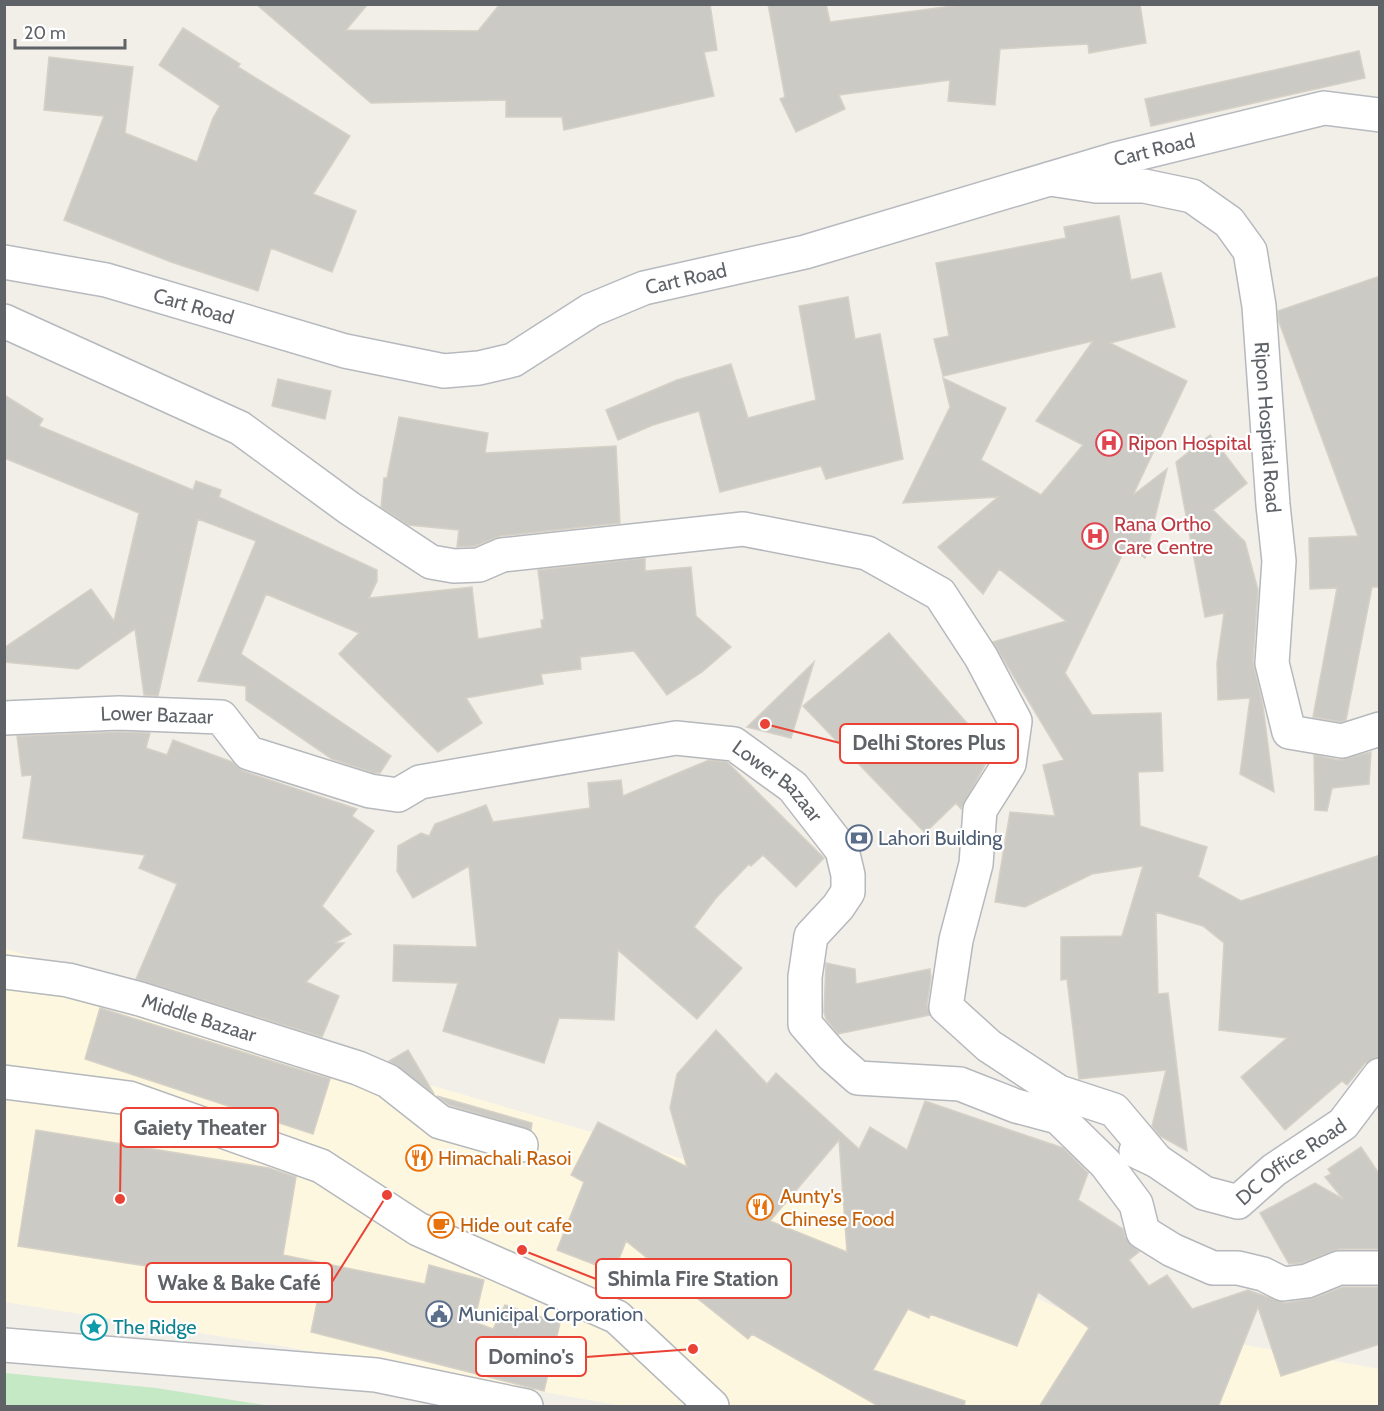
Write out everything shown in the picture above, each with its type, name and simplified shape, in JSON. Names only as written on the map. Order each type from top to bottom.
[{"type":"street","name":"Cart Road","points":[[4,262],[106,280],[345,351],[444,371],[479,368],[513,360],[591,310],[644,288],[805,252],[1116,159],[1324,108],[1380,115]]},
{"type":"street","name":"Ripon Hospital Road","points":[[1050,179],[1096,186],[1144,186],[1192,196],[1229,222],[1250,251],[1259,306],[1272,505],[1279,561],[1272,663],[1289,732],[1342,741],[1380,729]]},
{"type":"street","points":[[4,321],[240,428],[349,508],[431,562],[454,566],[479,565],[502,555],[743,529],[867,553],[940,594],[981,657],[1015,721],[1009,764],[980,810],[976,864],[956,940],[946,1007],[989,1046],[1059,1092],[1114,1110],[1157,1161]]},
{"type":"street","name":"Lower Bazaar","points":[[4,718],[109,713],[221,717],[249,753],[370,791],[398,795],[420,782],[676,738],[734,744],[793,787],[842,850],[848,875],[848,892],[838,908],[811,936],[805,977],[805,1024],[832,1055],[858,1078],[960,1084],[1016,1106],[1058,1117],[1084,1141],[1136,1204],[1143,1232],[1172,1250],[1213,1268],[1238,1268],[1283,1284],[1307,1281],[1339,1268],[1380,1268]]},
{"type":"street","name":"Middle Bazaar","points":[[4,972],[68,980],[140,999],[358,1068],[388,1082],[440,1122],[521,1144]]},
{"type":"street","name":"DC Office Road","points":[[1084,1141],[1125,1146],[1157,1161],[1204,1193],[1238,1202],[1274,1170],[1343,1124],[1380,1075]]},
{"type":"street","points":[[4,1082],[129,1098],[321,1166],[395,1216],[418,1228],[617,1317],[712,1407]]},
{"type":"street","points":[[4,1345],[376,1375],[526,1407]]},
{"type":"shaded area","points":[[4,948],[423,1083],[842,1205],[1068,1313],[1379,1369],[1379,1406],[623,1406],[287,1347],[5,1302]]},
{"type":"green space","points":[[5,1373],[156,1388],[271,1406],[5,1406]]},
{"type":"building","points":[[256,4],[368,4],[346,30],[478,31],[500,4],[710,4],[717,50],[704,52],[714,96],[564,130],[562,117],[506,117],[506,100],[371,103]]},
{"type":"building","points":[[768,4],[826,4],[830,22],[960,5],[1140,4],[1146,43],[1089,53],[1088,44],[1000,49],[995,105],[948,101],[950,80],[839,95],[845,109],[796,132],[780,99],[785,97]]},
{"type":"building","points":[[183,28],[240,64],[238,67],[350,136],[313,194],[356,211],[332,272],[271,248],[258,291],[171,262],[64,220],[104,116],[44,110],[49,57],[133,67],[125,133],[197,162],[213,118],[220,106],[159,65]]},
{"type":"building","points":[[1359,51],[1365,78],[1151,126],[1145,99]]},
{"type":"building","points":[[1119,216],[1131,280],[1161,273],[1175,327],[1110,343],[1187,381],[1133,495],[1167,469],[1145,558],[1127,545],[1065,673],[1092,715],[1161,713],[1163,771],[1138,772],[1140,826],[1207,847],[1198,877],[1241,901],[1380,855],[1380,1056],[1365,1063],[1347,1085],[1342,1081],[1285,1130],[1241,1077],[1287,1038],[1219,1030],[1224,943],[1203,926],[1156,912],[1158,994],[1168,993],[1187,1151],[1160,1136],[1152,1126],[1166,1070],[1079,1079],[1067,979],[1061,980],[1061,937],[1122,936],[1143,866],[1092,874],[1025,907],[995,902],[1010,812],[1055,816],[1043,765],[1064,760],[993,642],[1066,621],[999,569],[983,594],[938,547],[998,497],[903,503],[950,407],[943,378],[1006,408],[981,460],[1041,495],[1083,445],[1036,421],[1093,341],[943,376],[934,339],[949,336],[936,263],[1066,238],[1064,227]]},
{"type":"building","points":[[1380,276],[1380,587],[1372,587],[1346,720],[1341,722],[1313,717],[1337,588],[1310,589],[1309,538],[1358,536],[1279,322],[1278,311]]},
{"type":"building","points":[[848,297],[855,339],[880,334],[903,459],[826,479],[821,466],[720,492],[699,411],[653,425],[618,440],[606,410],[677,380],[731,364],[748,418],[816,400],[799,306]]},
{"type":"building","points":[[278,379],[331,391],[325,419],[272,406]]},
{"type":"building","points":[[4,395],[43,419],[39,426],[193,490],[196,481],[221,490],[219,497],[377,570],[377,581],[369,598],[472,587],[478,639],[542,628],[541,620],[544,620],[538,570],[645,558],[645,571],[691,567],[696,616],[731,647],[702,672],[667,695],[634,651],[580,657],[581,669],[541,674],[543,684],[466,698],[482,723],[438,752],[339,654],[359,633],[266,594],[241,654],[391,756],[380,773],[374,773],[332,759],[246,700],[246,686],[198,681],[256,541],[198,519],[158,696],[144,695],[135,629],[78,669],[4,662],[4,648],[91,589],[114,621],[139,513],[4,458]]},
{"type":"building","points":[[399,417],[488,433],[485,453],[616,446],[620,523],[500,536],[475,546],[457,547],[459,530],[408,525],[381,507],[384,478],[387,478]]},
{"type":"building","points":[[1210,435],[1247,483],[1213,510],[1245,542],[1258,590],[1253,662],[1263,706],[1274,792],[1240,774],[1250,698],[1218,700],[1217,663],[1224,613],[1205,617],[1176,462]]},
{"type":"building","points":[[889,633],[992,752],[961,809],[956,803],[925,833],[803,706]]},
{"type":"building","points":[[814,662],[791,738],[747,727]]},
{"type":"building","points":[[150,733],[146,748],[167,755],[173,740],[232,762],[243,771],[357,809],[352,816],[374,831],[322,906],[351,934],[334,943],[344,943],[306,982],[339,996],[322,1037],[136,979],[177,884],[139,868],[145,855],[23,838],[32,775],[22,776],[17,736]]},
{"type":"building","points":[[1371,752],[1369,784],[1332,788],[1327,811],[1315,810],[1314,755],[1339,760]]},
{"type":"building","points":[[709,760],[727,762],[824,858],[796,887],[763,855],[751,866],[749,864],[716,898],[694,927],[742,968],[697,1019],[618,950],[614,1020],[559,1018],[544,1063],[443,1031],[458,983],[393,981],[394,945],[477,947],[469,866],[413,898],[397,871],[398,846],[421,833],[429,836],[435,824],[486,805],[493,822],[590,808],[588,783],[621,780],[623,796]]},
{"type":"building","points":[[826,963],[855,969],[856,984],[930,969],[927,1005],[930,1015],[838,1034],[826,1019],[824,1012]]},
{"type":"building","points":[[100,1008],[330,1079],[313,1134],[85,1059]]},
{"type":"building","points":[[716,1030],[767,1084],[776,1073],[859,1149],[870,1127],[907,1150],[925,1101],[1063,1148],[1088,1173],[1078,1200],[1123,1229],[1125,1237],[1139,1252],[1129,1260],[1149,1286],[1167,1275],[1192,1309],[1248,1290],[1285,1303],[1314,1298],[1343,1287],[1380,1287],[1380,1344],[1281,1376],[1258,1307],[1218,1407],[1039,1407],[1089,1328],[1038,1292],[1017,1346],[930,1314],[929,1318],[908,1309],[873,1370],[965,1401],[964,1407],[880,1407],[752,1334],[748,1339],[626,1241],[614,1272],[557,1250],[584,1182],[571,1175],[598,1122],[687,1167],[670,1108],[677,1074]],"holes":[[[839,1140],[847,1252],[770,1221]]]},
{"type":"building","points":[[408,1050],[434,1094],[389,1061]]},
{"type":"building","points":[[437,1096],[532,1123],[531,1130],[449,1105]]},
{"type":"building","points":[[36,1130],[269,1168],[296,1177],[283,1255],[425,1284],[429,1265],[484,1280],[474,1322],[493,1329],[505,1305],[560,1323],[544,1391],[311,1332],[319,1293],[18,1246]]},
{"type":"building","points":[[1361,1147],[1380,1175],[1380,1249],[1339,1249],[1302,1263],[1289,1264],[1260,1213],[1315,1183],[1343,1199],[1325,1177],[1331,1174],[1328,1169]]},
{"type":"place","name":"Ripon Hospital","points":[[1109,443]]},
{"type":"place","name":"Rana Ortho Care Centre","points":[[1095,536]]},
{"type":"place","name":"Delhi Stores Plus","points":[[765,724]]},
{"type":"place","name":"Lahori Building","points":[[859,838]]},
{"type":"place","name":"Himachali Rasoi","points":[[419,1158]]},
{"type":"place","name":"Wake & Bake Café","points":[[387,1195]]},
{"type":"place","name":"Gaiety Theater","points":[[120,1199]]},
{"type":"place","name":"Aunty's Chinese Food","points":[[760,1207]]},
{"type":"place","name":"Hide out cafe","points":[[441,1225]]},
{"type":"place","name":"Shimla Fire Station","points":[[522,1250]]},
{"type":"place","name":"Municipal Corporation","points":[[439,1314]]},
{"type":"place","name":"The Ridge","points":[[94,1327]]},
{"type":"place","name":"Domino's","points":[[693,1349]]}]
